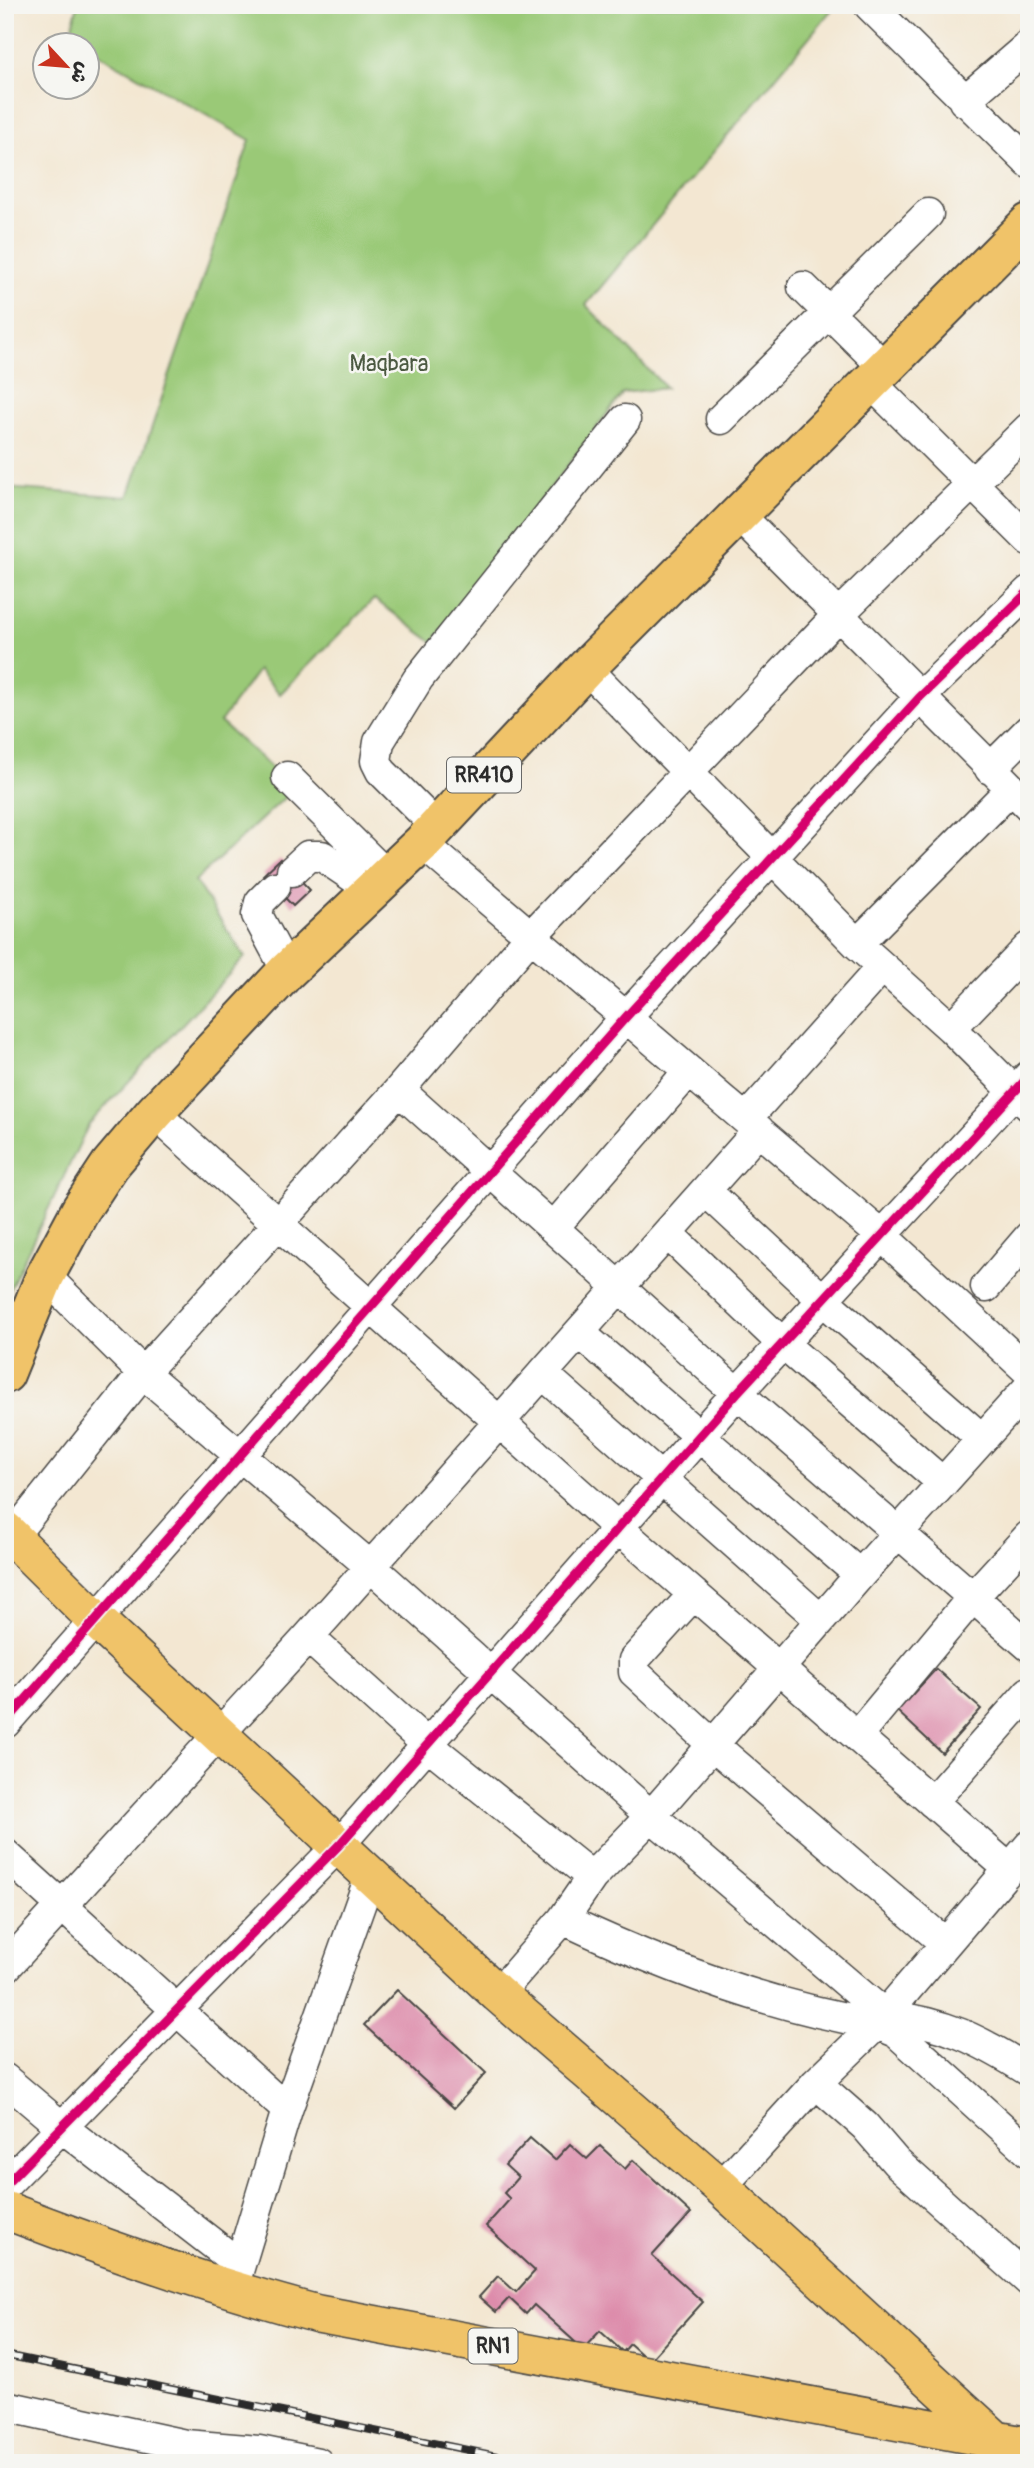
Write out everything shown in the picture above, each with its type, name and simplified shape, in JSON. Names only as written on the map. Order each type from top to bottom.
[{"type":"highway","name":"RR410","points":[[5,1374],[46,1276],[81,1209],[110,1165],[154,1113],[287,971],[429,834],[586,668],[1029,223]]},
{"type":"main road","points":[[7,1534],[498,1994],[721,2187],[992,2436]]},
{"type":"main road","name":"RN1","points":[[5,2210],[142,2262],[236,2278],[332,2316],[992,2436],[1029,2446]]},
{"type":"street","points":[[869,5],[1029,163]]},
{"type":"street","points":[[964,101],[1029,45]]},
{"type":"street","points":[[721,419],[928,214]]},
{"type":"street","points":[[803,287],[829,312],[877,374],[971,483],[1029,540]]},
{"type":"street","points":[[625,420],[418,680],[379,742],[376,761],[429,834],[531,936],[881,1235],[1029,1372]]},
{"type":"street","points":[[7,1534],[143,1373],[398,1090],[531,936],[838,615],[1029,428]]},
{"type":"street","points":[[740,516],[1010,788]]},
{"type":"street","points":[[5,1723],[242,1457],[626,1017],[919,698],[1029,591]]},
{"type":"street","points":[[5,2185],[339,1845],[428,1745],[488,1672],[737,1393],[881,1235],[1024,1091],[857,944],[586,668]]},
{"type":"street","points":[[857,944],[1010,788],[1029,730]]},
{"type":"street","points":[[287,778],[379,882]]},
{"type":"street","points":[[287,971],[257,915],[260,902],[308,856],[322,856],[379,882]]},
{"type":"street","points":[[951,1028],[1029,947]]},
{"type":"street","points":[[7,1963],[64,1905],[218,1732],[308,1637],[620,1289],[706,1191],[752,1125],[882,967]]},
{"type":"street","points":[[554,1227],[689,1071]]},
{"type":"street","points":[[398,1090],[737,1393],[1029,1646]]},
{"type":"street","points":[[154,1113],[370,1309],[1008,1868]]},
{"type":"street","points":[[706,1191],[823,1300],[982,1439]]},
{"type":"street","points":[[668,1234],[783,1344],[943,1483]]},
{"type":"street","points":[[986,1287],[1029,1237]]},
{"type":"street","points":[[46,1276],[143,1373],[370,1566],[881,2019],[915,2046],[1029,2152]]},
{"type":"street","points":[[580,1333],[860,1575]]},
{"type":"street","points":[[543,1374],[820,1619]]},
{"type":"street","points":[[498,1994],[563,1919],[592,1877],[651,1816],[820,1619],[1029,1387]]},
{"type":"street","points":[[857,1737],[972,1598],[1029,1536]]},
{"type":"street","points":[[694,1594],[634,1660],[634,1672],[712,1744],[945,1943]]},
{"type":"street","points":[[308,1637],[428,1745],[592,1877]]},
{"type":"street","points":[[932,1802],[1029,1692]]},
{"type":"street","points":[[721,2187],[816,2083],[881,2019],[1029,1846]]},
{"type":"street","points":[[5,1854],[287,2110]]},
{"type":"street","points":[[5,2079],[236,2278],[287,2110],[371,1874]]},
{"type":"street","points":[[563,1919],[665,1964],[743,1990],[881,2019],[927,2020],[971,2037],[1029,2071]]},
{"type":"street","points":[[816,2083],[865,2126],[896,2162],[1029,2281]]},
{"type":"street","points":[[5,2406],[182,2454],[263,2457],[318,2463]]},
{"type":"green space","name":"Maqbara","points":[[78,5],[835,6],[586,305],[666,388],[623,393],[433,642],[374,599],[280,694],[258,670],[220,722],[295,788],[195,881],[245,957],[89,1124],[5,1299],[5,488],[128,497],[250,140],[102,56],[102,32],[70,32]]},
{"type":"building","points":[[280,859],[310,890],[293,906],[263,875]]},
{"type":"building","points":[[936,1669],[981,1709],[942,1753],[897,1711]]},
{"type":"building","points":[[397,1990],[486,2073],[454,2108],[364,2025]]},
{"type":"building","points":[[530,2138],[555,2160],[570,2144],[587,2159],[600,2146],[625,2169],[633,2160],[691,2213],[652,2256],[703,2302],[649,2361],[630,2344],[623,2352],[600,2331],[583,2349],[534,2305],[526,2314],[509,2298],[496,2312],[479,2297],[498,2276],[516,2292],[535,2271],[486,2226],[510,2199],[504,2193],[518,2177],[505,2165]]},
{"type":"railway","points":[[5,2355],[531,2463]]},
{"type":"cycle path","points":[[5,1723],[626,1017],[919,698],[1029,591]]},
{"type":"cycle path","points":[[5,2185],[339,1845],[737,1393],[1029,1076]]}]
